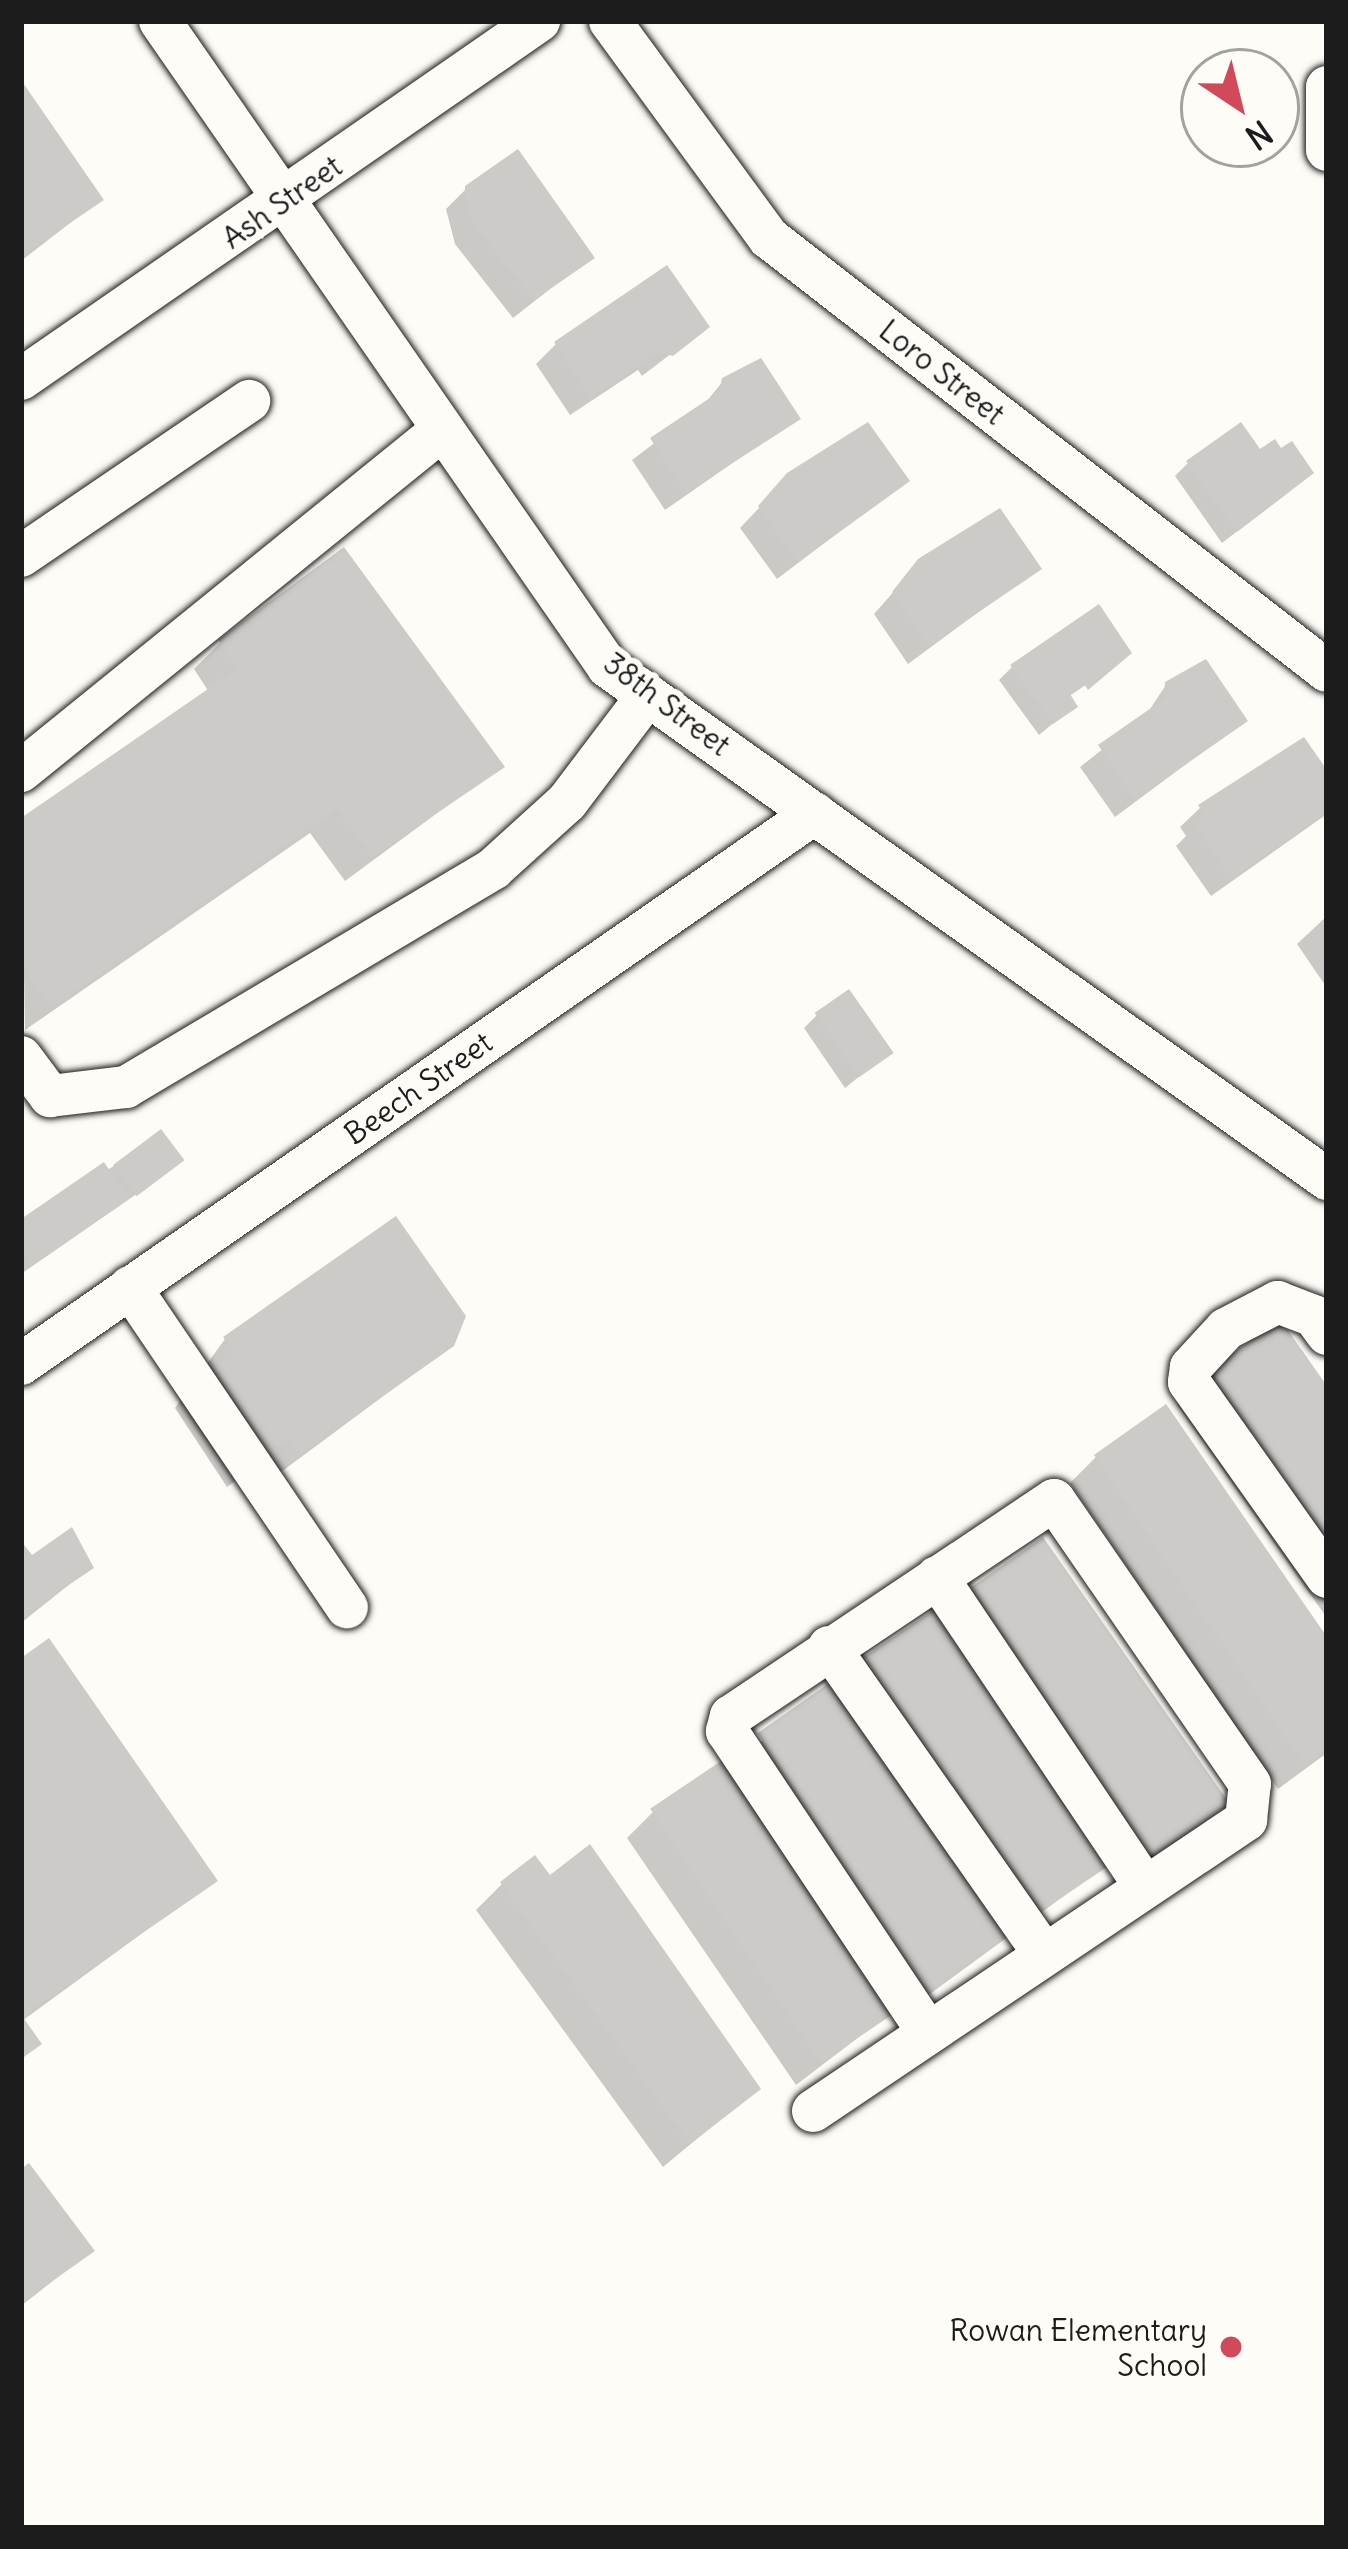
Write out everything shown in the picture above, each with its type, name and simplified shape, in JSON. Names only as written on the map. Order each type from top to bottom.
[{"type":"street","name":"Ash Street","points":[[21,379],[283,203],[539,21]]},
{"type":"street","name":"Loro Street","points":[[610,21],[769,238],[1327,671]]},
{"type":"street","name":"38th Street","points":[[173,26],[283,203],[608,667],[1315,1170]]},
{"type":"street","points":[[1327,87],[1327,150]]},
{"type":"street","points":[[21,556],[249,401]]},
{"type":"street","points":[[21,771],[442,430]]},
{"type":"street","points":[[21,1057],[50,1096],[126,1088],[493,869],[567,802],[648,695]]},
{"type":"street","name":"Beech Street","points":[[21,1364],[815,813]]},
{"type":"street","points":[[130,1287],[346,1608]]},
{"type":"street","points":[[1327,1334],[1315,1316],[1277,1303],[1226,1330],[1191,1367],[1190,1382],[1327,1577]]},
{"type":"street","points":[[813,2111],[1246,1820],[1250,1784],[1054,1500],[731,1716],[727,1731],[928,2032]]},
{"type":"street","points":[[937,1577],[1145,1887]]},
{"type":"street","points":[[829,1647],[1043,1953]]},
{"type":"building","points":[[21,80],[104,200],[21,256]]},
{"type":"building","points":[[518,149],[595,258],[534,300],[474,224],[465,195],[465,186]]},
{"type":"building","points":[[667,265],[710,327],[673,356],[659,352],[591,397],[554,342]]},
{"type":"building","points":[[761,358],[801,419],[686,493],[650,438],[719,392],[722,378]]},
{"type":"building","points":[[868,422],[910,481],[798,562],[758,506],[787,473]]},
{"type":"building","points":[[1241,422],[1260,449],[1275,439],[1281,448],[1292,441],[1314,473],[1237,532],[1186,461]]},
{"type":"building","points":[[1000,508],[1042,569],[929,646],[892,592],[918,559]]},
{"type":"building","points":[[344,547],[505,767],[372,857],[337,809],[52,1007],[21,963],[21,818],[237,669],[218,640]]},
{"type":"building","points":[[1099,604],[1132,653],[1088,690],[1084,684],[1070,694],[1078,707],[1053,724],[1010,665]]},
{"type":"building","points":[[1206,659],[1248,721],[1136,799],[1098,745],[1164,699],[1165,682]]},
{"type":"building","points":[[1304,737],[1327,770],[1327,812],[1232,878],[1194,823],[1205,816],[1198,805]]},
{"type":"building","points":[[849,989],[894,1053],[859,1077],[815,1013]]},
{"type":"building","points":[[161,1129],[184,1160],[137,1196],[113,1165]]},
{"type":"building","points":[[104,1162],[129,1199],[31,1266],[21,1251],[21,1219]]},
{"type":"building","points":[[396,1216],[466,1316],[454,1346],[301,1454],[288,1439],[254,1463],[199,1380],[235,1354],[223,1337]]},
{"type":"building","points":[[1280,1319],[1327,1386],[1327,1555],[1201,1377]]},
{"type":"building","points":[[1166,1404],[1327,1637],[1327,1749],[1305,1765],[1094,1455]]},
{"type":"building","points":[[72,1527],[94,1568],[21,1617],[21,1541],[32,1555]]},
{"type":"building","points":[[1043,1537],[1231,1806],[1159,1856],[971,1587]]},
{"type":"building","points":[[938,1607],[1111,1864],[1036,1915],[863,1658]]},
{"type":"building","points":[[49,1638],[218,1881],[22,2016],[42,2044],[21,2059],[21,1658]]},
{"type":"building","points":[[832,1681],[1009,1934],[935,1986],[757,1733]]},
{"type":"building","points":[[724,1759],[895,2013],[821,2062],[650,1809]]},
{"type":"building","points":[[590,1844],[761,2089],[690,2144],[500,1882],[535,1855],[550,1875]]},
{"type":"building","points":[[29,2163],[95,2251],[21,2303],[21,2169]]},
{"type":"place","name":"Rowan Elementary School","points":[[1231,2347]]}]
